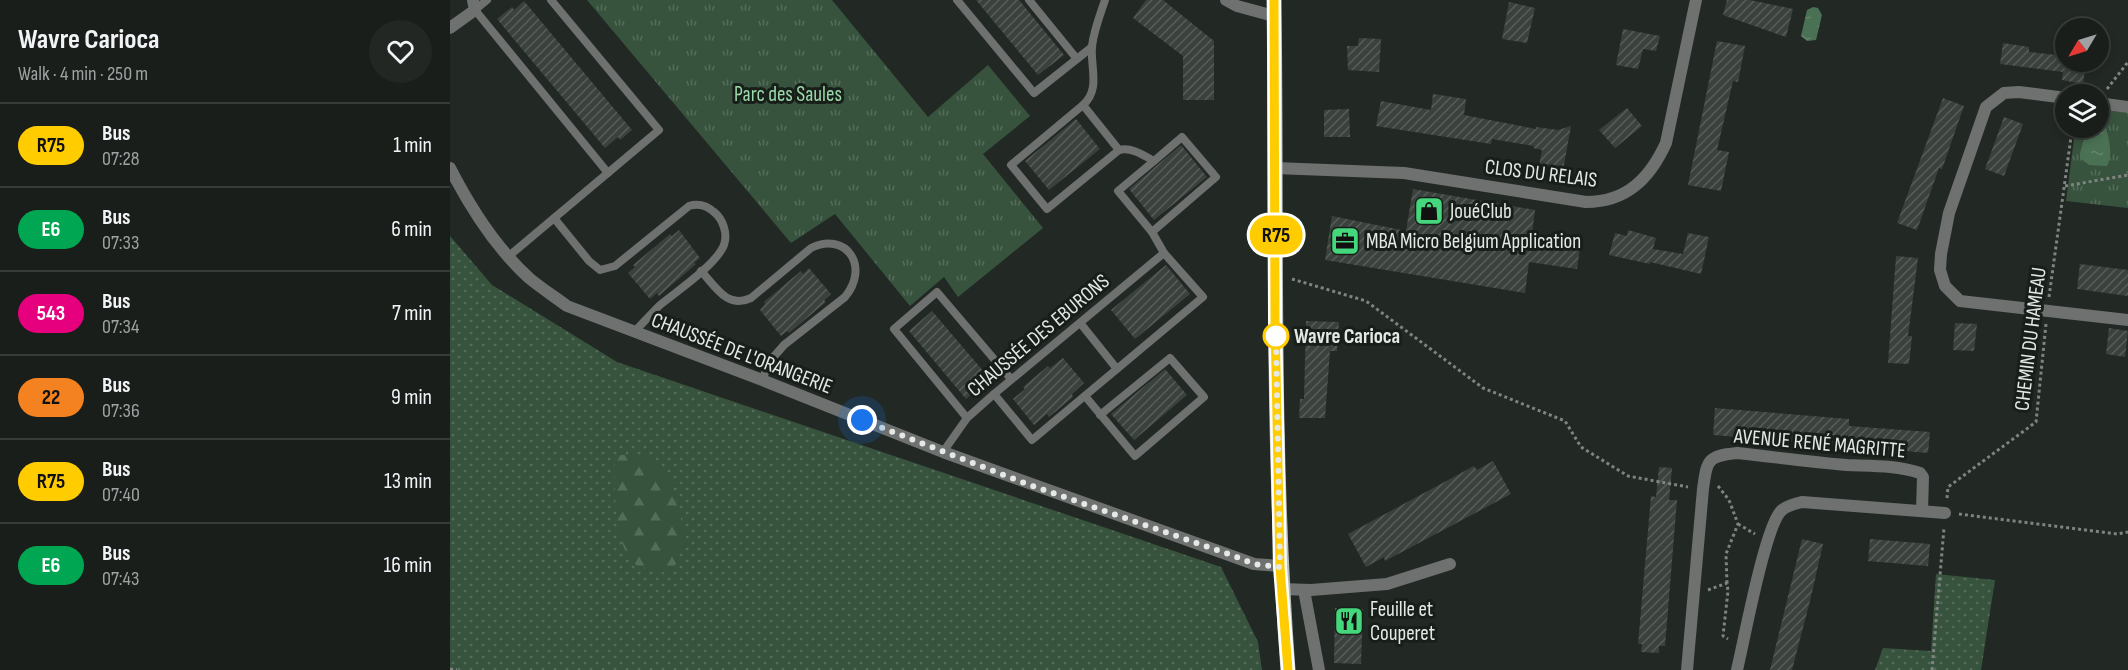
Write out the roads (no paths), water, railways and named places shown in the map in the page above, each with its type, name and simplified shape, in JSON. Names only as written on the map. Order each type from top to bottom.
[{"type":"main road","points":[[1274,0],[1280,567],[1288,670]]},
{"type":"street","points":[[1226,0],[1237,6],[1274,16]]},
{"type":"street","name":"CLOS DU RELAIS","points":[[1275,168],[1404,173],[1586,202],[1608,200],[1632,189],[1645,177],[1658,161],[1666,143],[1696,0]]},
{"type":"street","points":[[450,28],[474,5]]},
{"type":"street","points":[[2055,97],[2019,92],[2004,93],[1986,107],[1949,213],[1940,270],[1945,286],[1960,301],[2128,320]]},
{"type":"street","points":[[2109,102],[2128,107]]},
{"type":"street","name":"CHAUSSÉE DE L'ORANGERIE","points":[[450,168],[466,199],[487,231],[530,279],[567,306],[943,452],[1254,564],[1280,567]]},
{"type":"street","name":"AVENUE RENÉ MAGRITTE","points":[[1687,670],[1703,489],[1709,462],[1719,454],[1737,453],[1902,468],[1920,473],[1923,477],[1922,511]]},
{"type":"street","points":[[1737,670],[1768,540],[1780,511],[1802,502],[1945,513]]},
{"type":"street","points":[[1282,589],[1346,588],[1387,584],[1450,564]]},
{"type":"street","points":[[1304,590],[1319,670]]},
{"type":"lane","points":[[487,0],[474,5],[608,173]]},
{"type":"lane","points":[[509,256],[659,130],[551,0]]},
{"type":"lane","points":[[957,0],[1034,93],[1092,47]]},
{"type":"lane","points":[[1029,0],[1077,59]]},
{"type":"lane","points":[[1105,0],[1092,47],[1094,82],[1089,99],[1011,165],[1047,209],[1119,150],[1126,148],[1154,161]]},
{"type":"lane","points":[[1083,105],[1119,150]]},
{"type":"lane","points":[[994,394],[1032,440],[1203,297],[1164,253],[1152,232],[1118,191],[1182,137],[1216,177],[1152,232]]},
{"type":"lane","points":[[554,219],[589,261],[600,270],[615,266],[682,210],[697,204],[705,206],[718,215],[723,224],[726,240],[719,254],[634,332]]},
{"type":"lane","points":[[701,271],[732,302],[743,302],[752,298],[811,248],[821,243],[837,244],[851,256],[857,271],[852,288],[845,297],[784,345],[770,361],[762,380]]},
{"type":"lane","name":"CHAUSSÉE DES EBURONS","points":[[943,452],[967,418],[1164,253]]},
{"type":"lane","points":[[967,418],[894,329],[937,292],[1011,379]]},
{"type":"lane","points":[[1081,324],[1117,369]]},
{"type":"lane","points":[[1085,396],[1100,415],[1135,456],[1204,398],[1170,358],[1100,415]]},
{"type":"water","points":[[1813,7],[1818,8],[1822,15],[1816,40],[1807,41],[1801,36],[1807,10]]},
{"type":"water","points":[[2084,138],[2108,138],[2110,156],[2107,166],[2089,165],[2080,158]]},
{"type":"place","name":"JouéClub","points":[[1429,211]]},
{"type":"place","name":"MBA Micro Belgium Application","points":[[1345,241]]},
{"type":"place","name":"Wavre Carioca","points":[[1276,336]]},
{"type":"place","name":"Feuille et Couperet","points":[[1349,621]]},
{"type":"park label","name":"Parc des Saules","points":[[788,94]]}]
